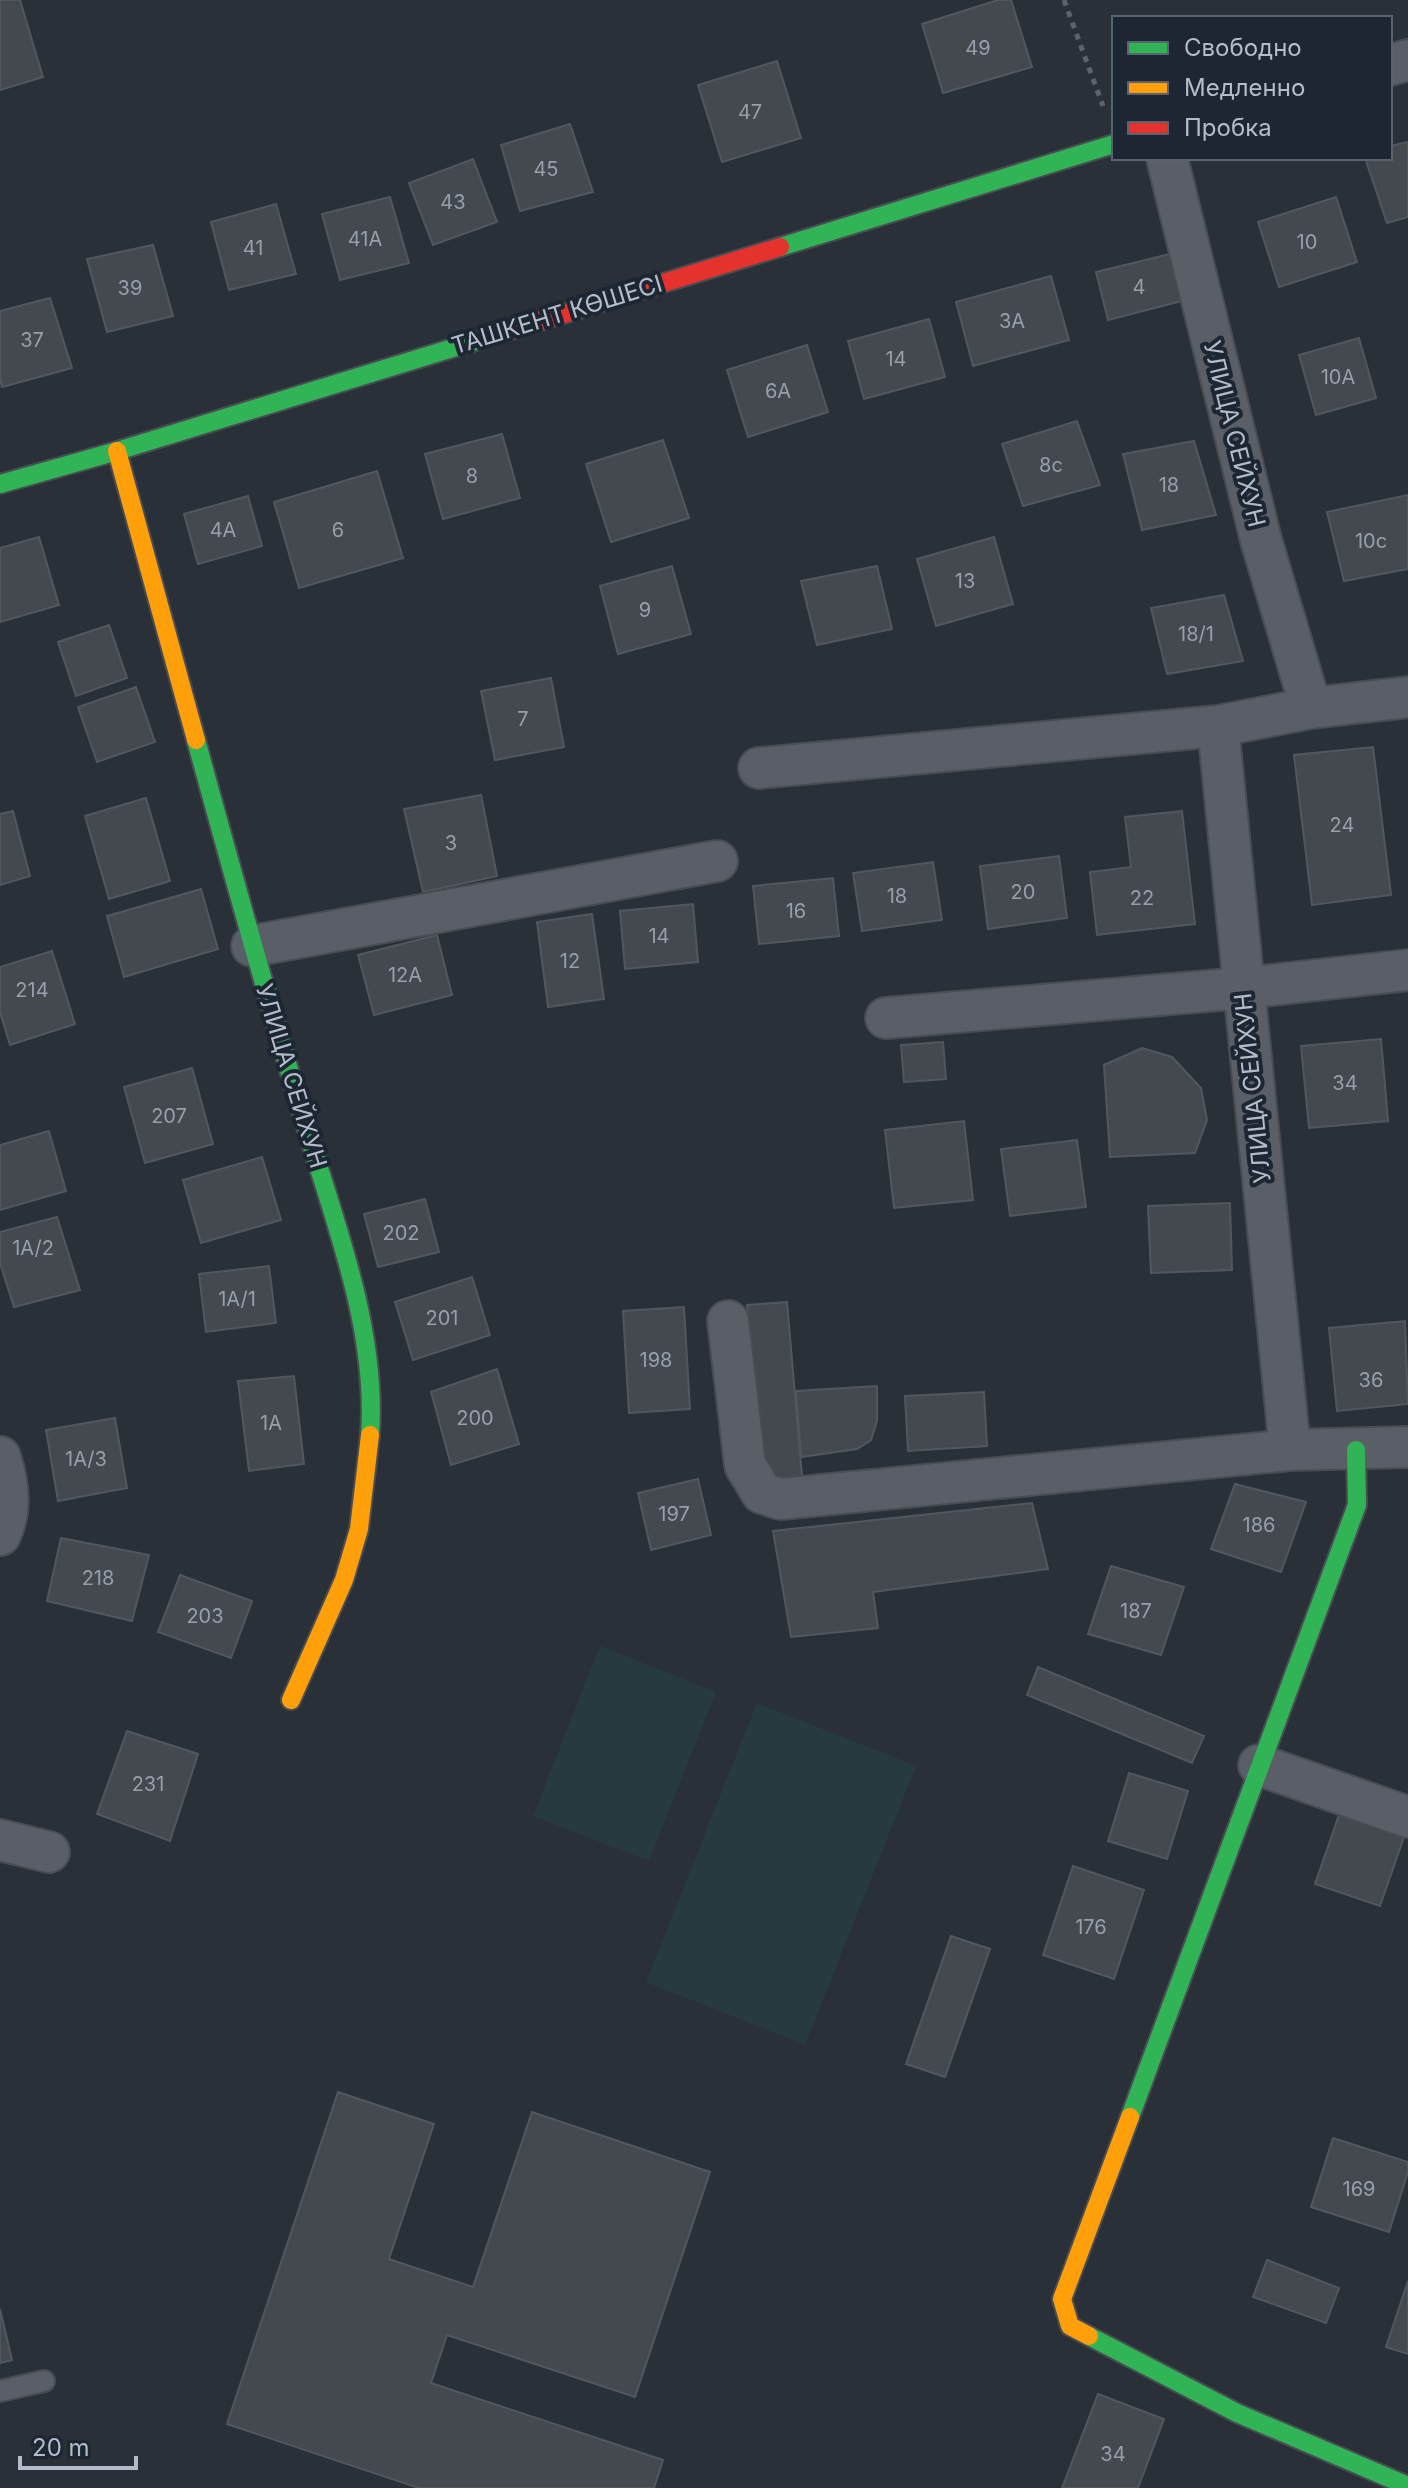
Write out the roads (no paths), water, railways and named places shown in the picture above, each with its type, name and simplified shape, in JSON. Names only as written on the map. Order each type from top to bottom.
[{"type":"street","name":"ТАШКЕНТ КӨШЕСІ","points":[[0,484],[117,451],[1112,145]]},
{"type":"street","name":"УЛИЦА СЕЙХУН","points":[[1167,160],[1261,540],[1311,708]]},
{"type":"street","name":"УЛИЦА СЕЙХУН","points":[[117,451],[252,946],[354,1289],[368,1352],[372,1408],[359,1529],[344,1580],[291,1700]]},
{"type":"street","points":[[759,768],[1218,726],[1311,708],[1408,697]]},
{"type":"street","name":"УЛИЦА СЕЙХУН","points":[[1218,726],[1290,1450]]},
{"type":"street","points":[[252,946],[717,861]]},
{"type":"street","points":[[886,1018],[1243,988],[1408,970]]},
{"type":"street","points":[[728,1321],[745,1465],[762,1493],[780,1499],[1290,1450],[1408,1447]]},
{"type":"street","points":[[1356,1450],[1357,1505],[1062,2299],[1070,2326],[1237,2413],[1408,2486]]},
{"type":"street","points":[[0,1457],[8,1482],[7,1521],[0,1535]]},
{"type":"street","points":[[1259,1765],[1408,1817]]},
{"type":"street","points":[[0,1840],[49,1852]]},
{"type":"lane","points":[[0,2391],[44,2381]]}]
